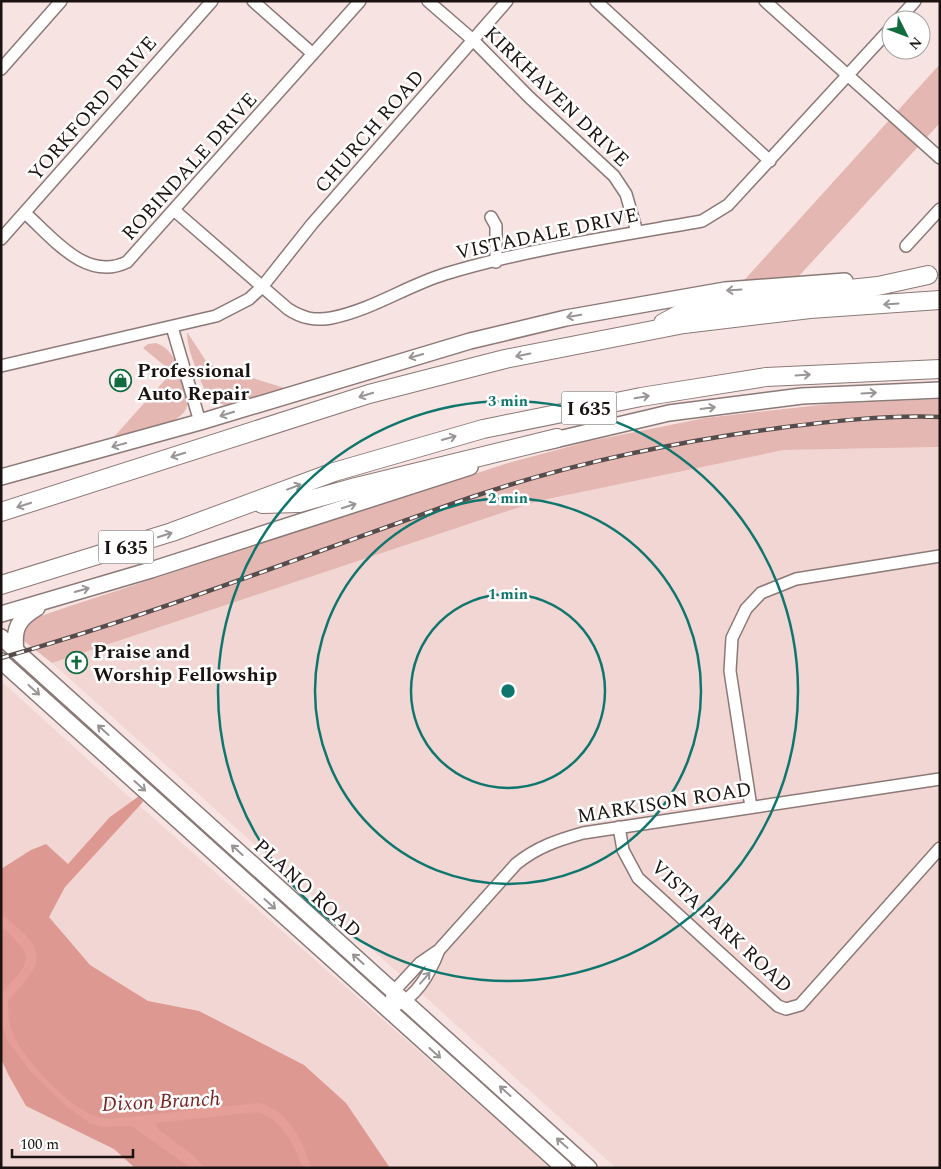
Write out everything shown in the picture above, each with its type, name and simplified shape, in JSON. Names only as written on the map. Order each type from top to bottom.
[{"type":"highway","points":[[651,330],[689,309],[763,298],[878,286],[934,275]]},
{"type":"highway","points":[[1,512],[368,394],[505,359],[651,330],[810,308],[940,300]]},
{"type":"highway","name":"I 635","points":[[1,585],[172,532],[334,472],[483,429],[604,404],[766,377],[940,369]]},
{"type":"highway","points":[[248,504],[299,503],[356,487],[557,438]]},
{"type":"main road","points":[[1,477],[200,422],[470,341],[566,318],[725,290],[934,275]]},
{"type":"main road","points":[[1,614],[150,570],[557,438],[669,413],[802,396],[940,390]]},
{"type":"main road","points":[[16,651],[14,637],[18,622],[29,612],[53,598]]},
{"type":"main road","points":[[1,608],[25,607]]},
{"type":"main road","name":"PLANO ROAD","points":[[1,637],[589,1168]]},
{"type":"main road","name":"PLANO ROAD","points":[[1,661],[386,1010],[564,1168]]},
{"type":"main road","points":[[115,763],[126,751]]},
{"type":"main road","points":[[208,847],[219,834]]},
{"type":"main road","points":[[529,1137],[541,1124]]},
{"type":"street","points":[[1,69],[61,1]]},
{"type":"street","name":"YORKFORD DRIVE","points":[[1,239],[212,1]]},
{"type":"street","points":[[253,1],[313,54]]},
{"type":"street","name":"ROBINDALE DRIVE","points":[[25,213],[82,261],[91,266],[108,269],[122,265],[134,256],[175,211],[360,1]]},
{"type":"street","name":"KIRKHAVEN DRIVE","points":[[428,1],[473,40],[529,97],[614,176],[626,194],[637,232]]},
{"type":"street","name":"CHURCH ROAD","points":[[1,366],[172,328],[226,312],[249,299],[262,287],[312,224],[507,1]]},
{"type":"street","points":[[596,1],[770,161]]},
{"type":"street","points":[[765,1],[940,158]]},
{"type":"street","name":"VISTADALE DRIVE","points":[[175,211],[262,287],[300,316],[313,320],[330,318],[385,301],[436,277],[496,262],[637,232],[702,221],[716,214],[770,161],[881,39]]},
{"type":"street","points":[[906,246],[940,209]]},
{"type":"street","points":[[491,217],[496,226],[496,262]]},
{"type":"street","points":[[172,328],[200,422]]},
{"type":"street","points":[[751,807],[730,671],[732,638],[746,609],[761,593],[796,579],[940,556]]},
{"type":"street","name":"MARKISON ROAD","points":[[386,1010],[400,996],[420,963],[440,950],[516,864],[527,855],[554,841],[583,832],[940,779]]},
{"type":"street","name":"VISTA PARK ROAD","points":[[619,827],[624,850],[638,878],[778,1006],[786,1010],[800,1005],[940,848]]},
{"type":"shaded area","points":[[940,64],[940,123],[798,277],[738,287]]},
{"type":"shaded area","points":[[187,332],[208,364],[288,389],[235,406],[224,405],[214,400],[205,390],[198,374],[189,348]]},
{"type":"shaded area","points":[[156,343],[168,351],[178,367],[187,393],[187,406],[176,419],[166,424],[143,432],[112,439],[172,372],[143,348],[148,344]]},
{"type":"shaded area","points":[[940,399],[940,447],[784,450],[538,501],[52,663],[20,638],[20,629],[32,619],[508,463],[590,441],[705,418],[829,404]]},
{"type":"shaded area","points":[[940,447],[940,1168],[616,1168],[52,663],[538,501],[784,450]]},
{"type":"shaded area","points":[[1,681],[126,794],[552,1168],[1,1168]]},
{"type":"shaded area","points":[[139,796],[143,802],[65,887],[49,917],[90,965],[148,1001],[199,1011],[304,1065],[346,1103],[390,1168],[135,1168],[114,1149],[26,1106],[1,1059],[1,869],[31,850],[46,844],[68,864],[110,817]]},
{"type":"shaded area","points":[[1,915],[30,940],[37,958],[35,966],[24,983],[8,1001],[9,1020],[13,1033],[29,1060],[49,1083],[72,1103],[94,1116],[110,1119],[259,1103],[279,1112],[293,1128],[312,1168],[303,1168],[296,1151],[280,1126],[265,1115],[256,1112],[156,1123],[158,1129],[194,1156],[205,1168],[191,1168],[131,1126],[101,1127],[90,1123],[66,1106],[30,1071],[9,1043],[1,1025],[2,993],[24,966],[26,959],[20,945],[1,926]]},
{"type":"railway","points":[[1,658],[178,602],[469,498],[583,465],[661,447],[779,428],[859,419],[940,417]]},
{"type":"place","name":"Professional Auto Repair","points":[[121,381]]},
{"type":"place","name":"Praise and Worship Fellowship","points":[[77,663]]},
{"type":"water label","name":"Dixon Branch","points":[[161,1101]]}]
